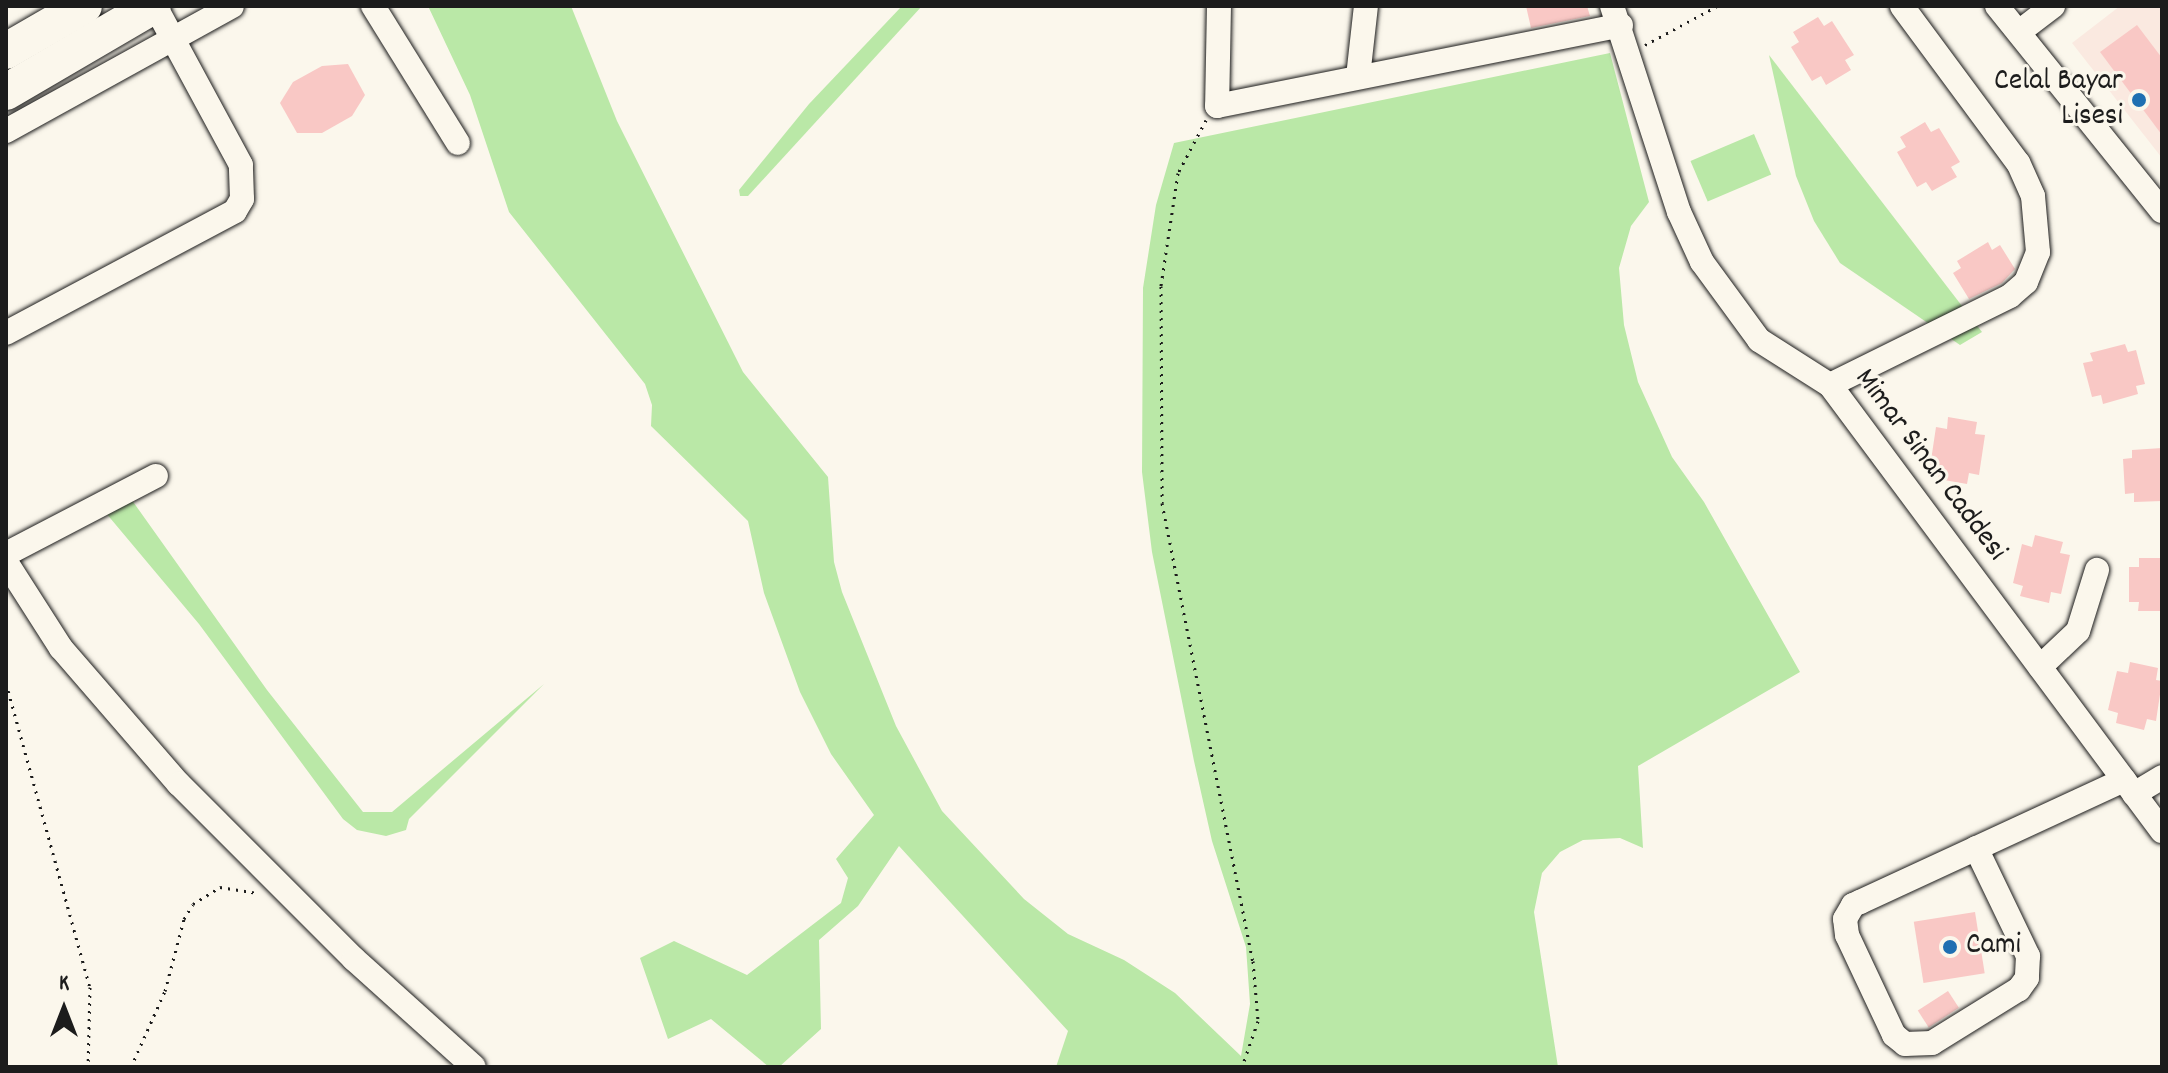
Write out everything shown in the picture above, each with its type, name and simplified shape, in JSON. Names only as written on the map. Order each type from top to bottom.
[{"type":"highway","points":[[6,51],[84,6]]},
{"type":"highway","points":[[6,92],[154,6]]},
{"type":"street","points":[[6,333],[239,205],[246,183],[241,165],[154,6]]},
{"type":"street","points":[[6,131],[232,6]]},
{"type":"street","points":[[373,6],[458,143]]},
{"type":"street","points":[[1219,6],[1217,106],[1358,77],[1617,15]]},
{"type":"street","points":[[1358,77],[1366,6]]},
{"type":"street","points":[[1830,385],[2010,296],[2031,273],[2038,252],[2027,179],[1902,6]]},
{"type":"street","points":[[1997,6],[2162,211]]},
{"type":"street","points":[[2019,32],[2053,6]]},
{"type":"street","name":"Mimar Sinan Caddesi","points":[[1617,15],[1679,212],[1702,262],[1759,340],[1830,385],[2162,831]]},
{"type":"street","points":[[6,554],[156,476]]},
{"type":"street","points":[[6,562],[61,648],[115,714],[289,895],[474,1067]]},
{"type":"street","points":[[2040,667],[2078,631],[2097,570]]},
{"type":"street","points":[[1976,848],[2028,956],[2029,972],[2019,989],[1932,1043],[1911,1046],[1894,1035],[1847,935],[1848,912],[1976,848],[2129,787],[2162,777]]},
{"type":"path","points":[[1631,53],[1717,6]]},
{"type":"path","points":[[1217,106],[1192,139],[1174,188],[1159,311],[1159,411],[1162,503],[1253,961],[1258,1021],[1242,1067]]},
{"type":"path","points":[[6,683],[90,987],[88,1067]]},
{"type":"path","points":[[131,1067],[165,991],[184,919],[193,904],[220,887],[289,895]]},
{"type":"shaded area","name":"Celal Bayar Lisesi","points":[[2120,6],[2162,6],[2162,158],[2072,43]]},
{"type":"green space","points":[[428,6],[571,6],[617,121],[743,372],[828,477],[834,562],[842,592],[896,726],[942,811],[1024,899],[1068,934],[1124,960],[1175,993],[1241,1056],[1250,1004],[1246,947],[1212,841],[1194,761],[1152,552],[1142,472],[1143,288],[1156,205],[1174,143],[1610,53],[1649,202],[1631,226],[1619,268],[1624,325],[1638,382],[1672,457],[1704,502],[1800,672],[1638,766],[1643,848],[1620,838],[1583,840],[1560,852],[1542,873],[1534,912],[1558,1067],[1056,1067],[1068,1031],[899,846],[858,906],[819,940],[821,1029],[779,1067],[769,1067],[711,1019],[668,1039],[640,958],[674,941],[747,975],[841,903],[848,878],[836,859],[874,815],[831,754],[800,692],[764,593],[748,521],[651,426],[652,405],[645,384],[509,212],[470,95]]},
{"type":"green space","points":[[902,6],[922,6],[748,196],[740,196],[739,190],[809,104]]},
{"type":"green space","points":[[1769,55],[1982,332],[1960,345],[1840,263],[1814,221],[1796,176]]},
{"type":"green space","points":[[1754,134],[1771,175],[1708,201],[1690,161]]},
{"type":"green space","points":[[119,482],[267,690],[363,812],[392,812],[544,684],[409,819],[406,830],[386,836],[357,830],[343,819],[199,624],[95,500]]},
{"type":"building","points":[[1526,6],[1587,6],[1590,16],[1531,28]]},
{"type":"building","points":[[1818,17],[1824,26],[1832,21],[1854,55],[1845,60],[1851,70],[1826,85],[1821,76],[1812,81],[1791,47],[1799,42],[1793,32]]},
{"type":"building","points":[[2137,25],[2162,58],[2162,135],[2100,52]]},
{"type":"building","points":[[348,64],[365,95],[352,116],[322,133],[297,133],[280,103],[293,82],[322,66]]},
{"type":"building","points":[[1925,122],[1931,132],[1939,128],[1960,162],[1951,167],[1957,177],[1932,191],[1926,182],[1917,187],[1897,152],[1906,147],[1900,137]]},
{"type":"building","points":[[1988,242],[1992,250],[2000,245],[2015,269],[2002,283],[1969,299],[1953,273],[1961,268],[1957,261]]},
{"type":"building","points":[[2125,344],[2128,352],[2136,350],[2145,384],[2136,386],[2138,394],[2103,404],[2101,395],[2092,397],[2083,363],[2093,361],[2090,353]]},
{"type":"building","points":[[1948,417],[1977,422],[1975,434],[1985,435],[1979,475],[1969,473],[1967,484],[1938,479],[1940,469],[1930,467],[1936,427],[1947,429]]},
{"type":"building","points":[[2162,448],[2162,501],[2134,502],[2134,493],[2125,494],[2123,459],[2132,458],[2132,450]]},
{"type":"building","points":[[2035,535],[2063,542],[2060,553],[2070,555],[2061,594],[2051,592],[2049,603],[2020,596],[2023,586],[2013,583],[2022,544],[2032,547]]},
{"type":"building","points":[[2139,558],[2162,558],[2162,611],[2138,611],[2139,602],[2129,602],[2129,567],[2139,567]]},
{"type":"building","points":[[2130,662],[2158,668],[2156,680],[2162,681],[2156,721],[2147,719],[2144,730],[2116,723],[2118,713],[2108,710],[2117,671],[2128,673]]},
{"type":"building","name":"Cami","points":[[1975,912],[1985,973],[1923,983],[1914,922]]},
{"type":"building","points":[[1948,991],[1959,1008],[1929,1027],[1918,1011]]},
{"type":"place","name":"Celal Bayar Lisesi","points":[[2139,100]]},
{"type":"place","name":"Cami","points":[[1950,947]]}]
